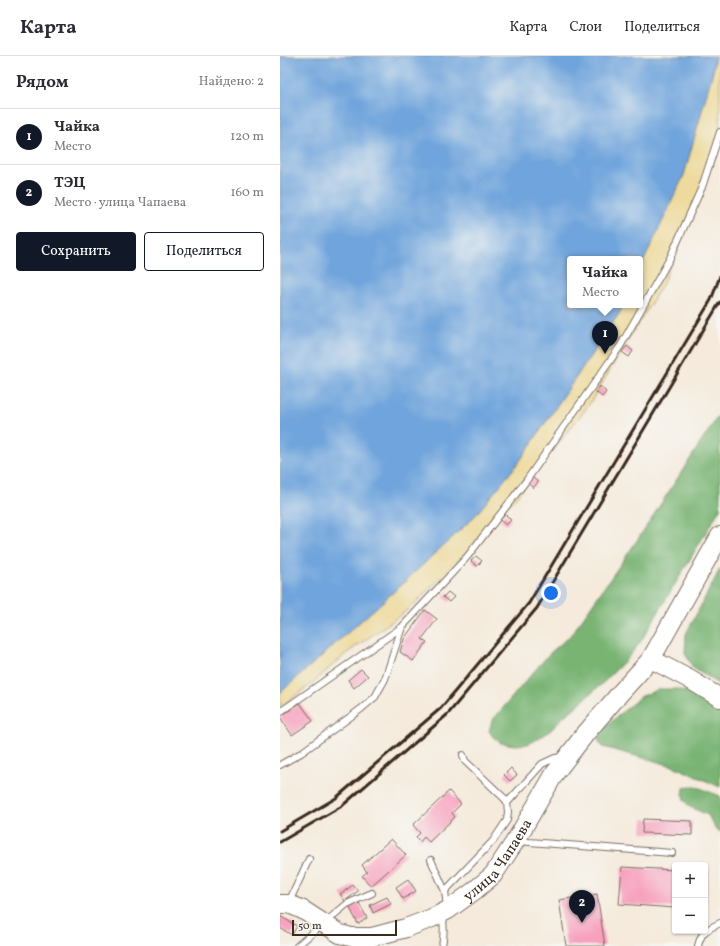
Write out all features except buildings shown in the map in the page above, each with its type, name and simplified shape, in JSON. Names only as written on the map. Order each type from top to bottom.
[{"type":"main road","name":"улица Чапаева","points":[[284,904],[303,910],[349,940],[372,937],[406,928],[445,912],[493,875],[516,840],[555,773],[586,733],[651,659],[720,536]]},
{"type":"main road","points":[[651,659],[689,678],[720,698]]},
{"type":"lane","points":[[643,306],[670,258],[702,187],[720,132]]},
{"type":"lane","points":[[280,712],[402,627],[468,557],[526,481],[621,345],[642,308]]},
{"type":"lane","points":[[281,763],[307,748],[375,697],[385,679],[402,627]]},
{"type":"lane","points":[[445,891],[492,841],[506,820],[508,812],[505,799],[465,761],[463,755]]},
{"type":"lane","points":[[506,803],[542,764],[555,758],[567,757]]},
{"type":"lane","points":[[516,840],[672,853]]},
{"type":"lane","points":[[284,904],[309,859]]},
{"type":"lane","points":[[430,860],[445,891],[444,933],[442,946]]},
{"type":"lane","points":[[297,946],[347,904],[372,893]]},
{"type":"lane","points":[[698,946],[704,931],[720,923]]},
{"type":"green space","points":[[720,413],[720,509],[641,641],[626,660],[603,683],[563,717],[551,730],[529,744],[515,745],[501,743],[493,737],[489,731],[492,721],[550,653],[571,635],[638,539]]},
{"type":"green space","points":[[720,569],[720,685],[693,668],[685,653],[686,634]]},
{"type":"green space","points":[[659,689],[679,689],[720,708],[720,787],[673,766],[603,747],[599,743],[599,736],[605,727],[640,697]]},
{"type":"green space","points":[[690,786],[700,788],[720,796],[720,832],[715,828],[708,815],[690,807],[684,800],[684,788]]},
{"type":"sand","points":[[715,56],[720,56],[720,140],[718,149],[662,285],[588,406],[520,492],[457,562],[409,609],[347,653],[310,685],[280,707],[280,693],[399,587],[474,517],[519,462],[622,308],[643,308],[643,263],[684,175],[713,71]]},
{"type":"water","points":[[280,56],[715,56],[713,71],[684,175],[643,263],[643,256],[567,256],[567,308],[622,308],[519,462],[474,517],[399,587],[280,693]]},
{"type":"railway","points":[[280,831],[336,798],[441,708],[529,603],[711,300],[720,276]]},
{"type":"railway","points":[[280,842],[342,806],[448,714],[537,608],[720,302]]},
{"type":"place","name":"Чайка","points":[[605,354]]},
{"type":"place","name":"ТЭЦ","points":[[582,923]]}]
